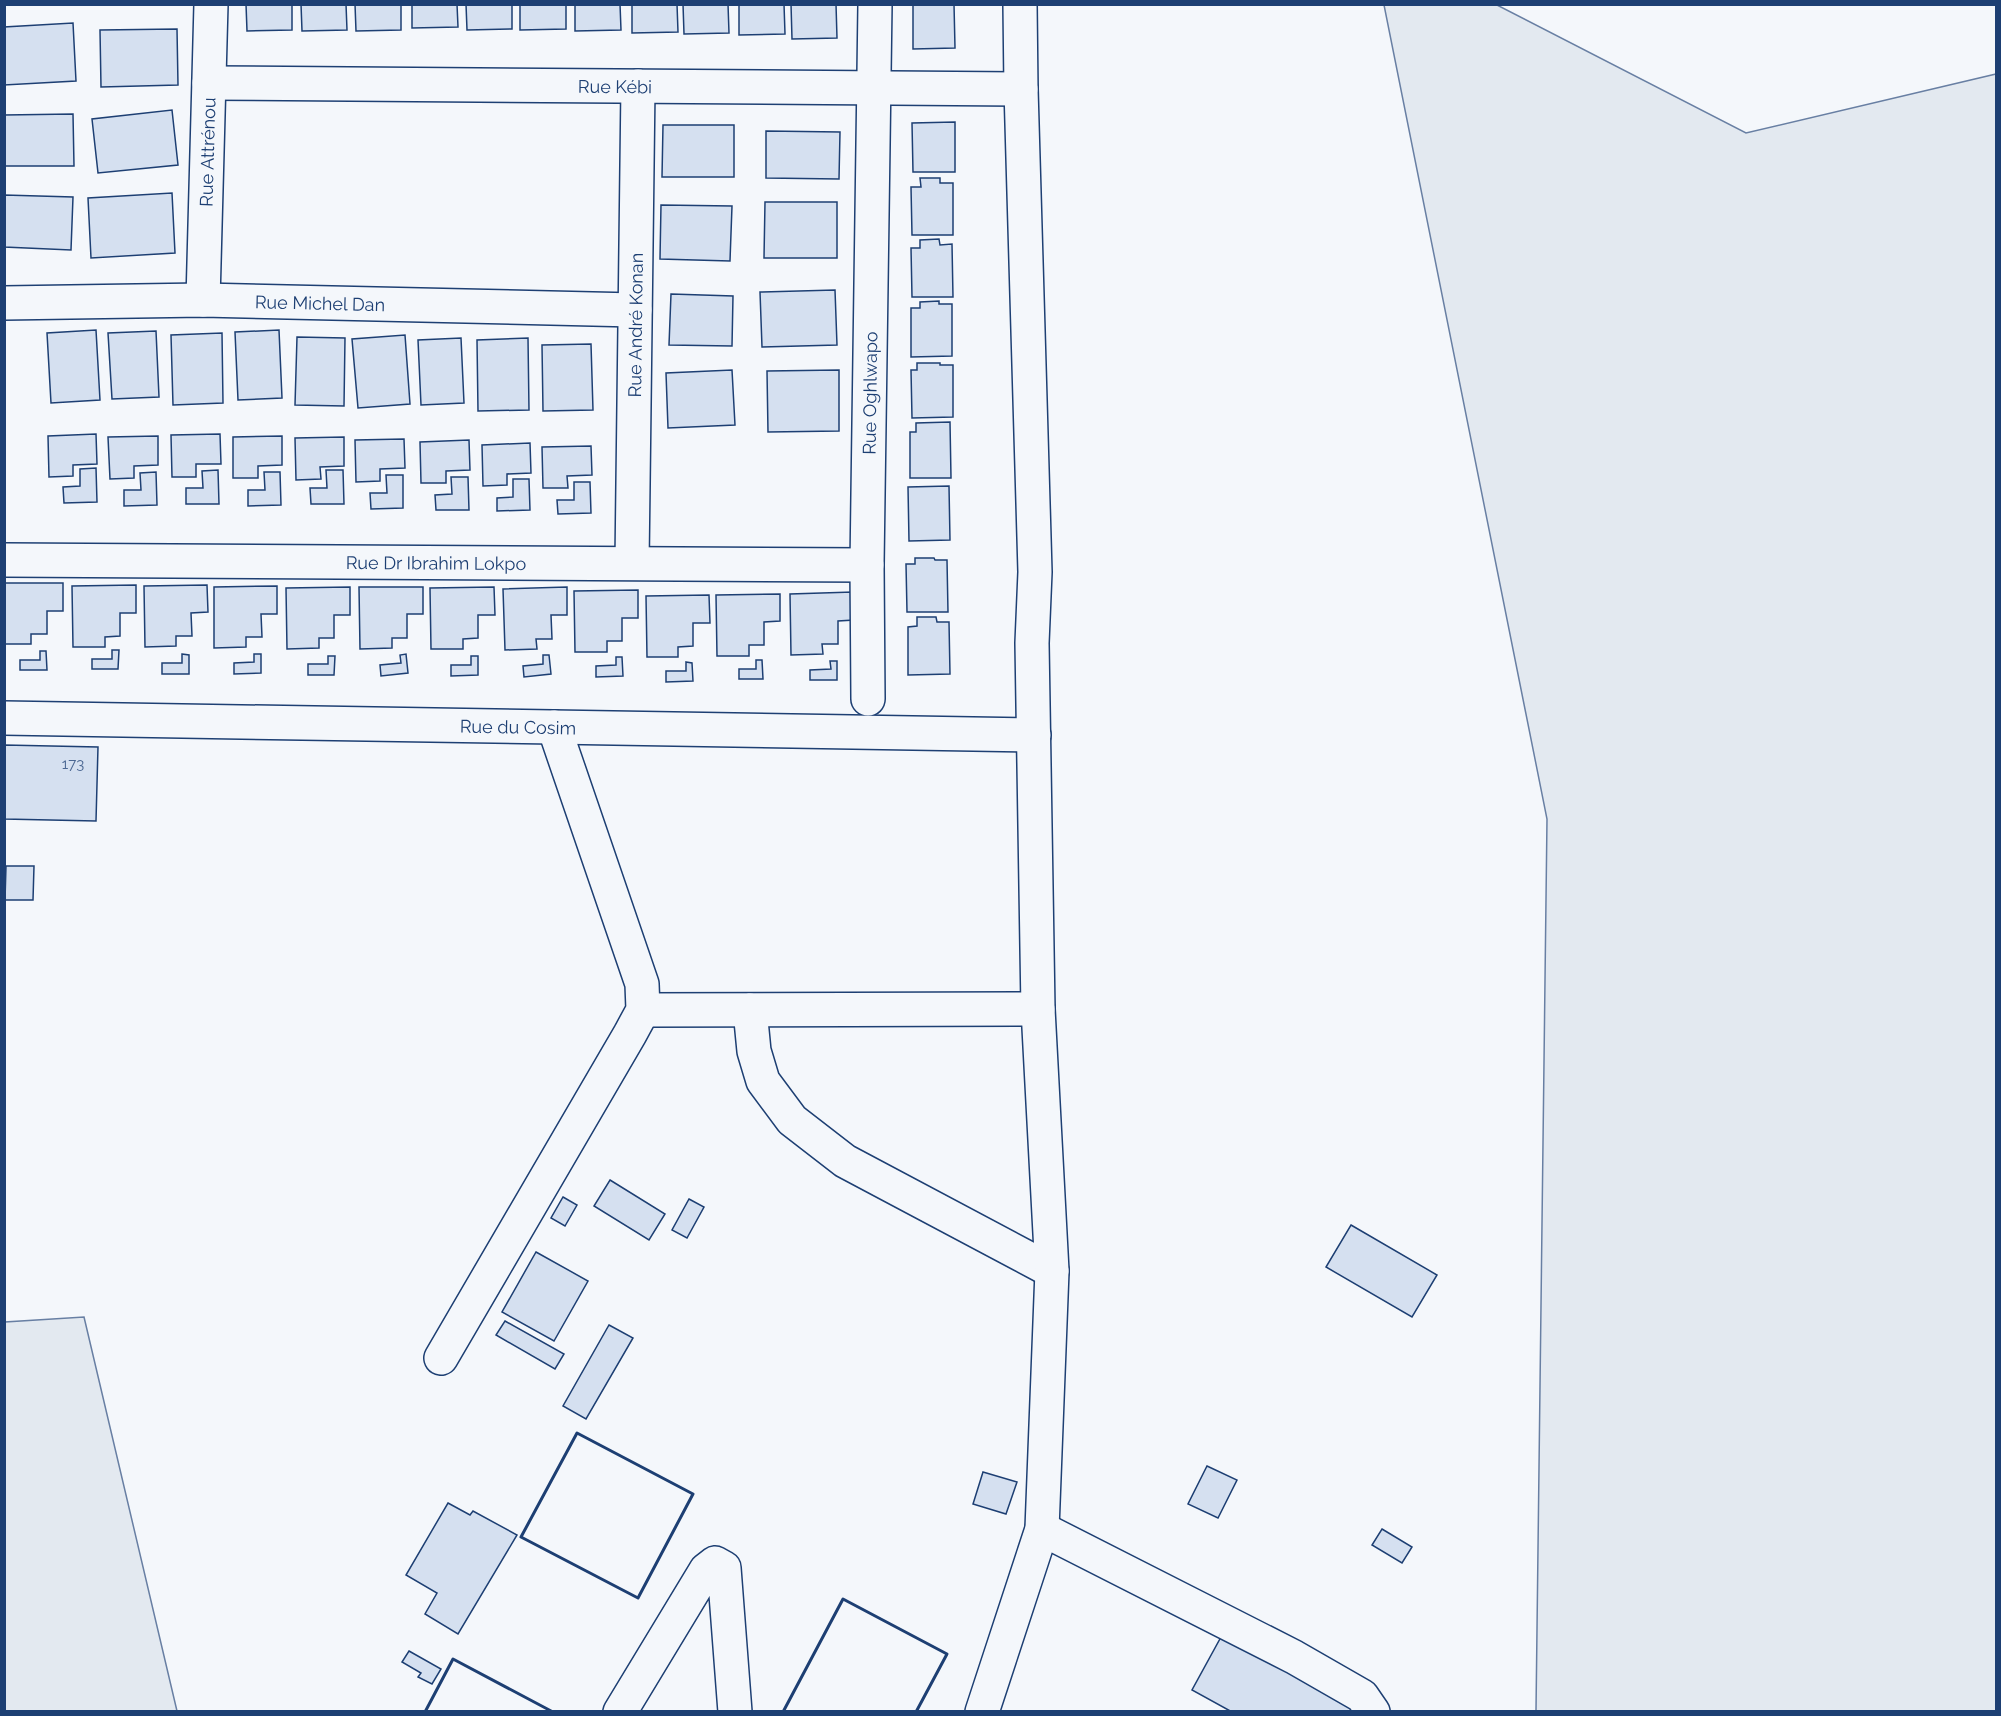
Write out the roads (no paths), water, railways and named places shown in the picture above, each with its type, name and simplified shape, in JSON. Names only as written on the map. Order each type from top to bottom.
[{"type":"street","name":"Rue Attrénou","points":[[203,300],[211,4]]},
{"type":"street","name":"Rue Oghlwapo","points":[[868,699],[867,565],[875,4]]},
{"type":"street","points":[[982,1712],[1042,1529],[1052,1271],[1038,1009],[1032,643],[1035,572],[1020,4]]},
{"type":"street","name":"Rue Kébi","points":[[210,83],[1021,89]]},
{"type":"street","name":"Rue André Konan","points":[[632,563],[638,86]]},
{"type":"street","name":"Rue Michel Dan","points":[[4,303],[203,300],[635,310]]},
{"type":"street","name":"Rue Dr Ibrahim Lokpo","points":[[4,560],[867,565]]},
{"type":"street","name":"Rue du Cosim","points":[[4,718],[1034,735]]},
{"type":"street","points":[[441,1358],[642,1010],[642,984],[554,728]]},
{"type":"street","points":[[642,1010],[1038,1009]]},
{"type":"street","points":[[750,1010],[754,1051],[763,1081],[792,1120],[845,1161],[1052,1271]]},
{"type":"street","points":[[1042,1529],[1294,1658],[1362,1696],[1373,1712]]},
{"type":"street","points":[[620,1712],[706,1570],[715,1563],[724,1569],[735,1712]]}]
